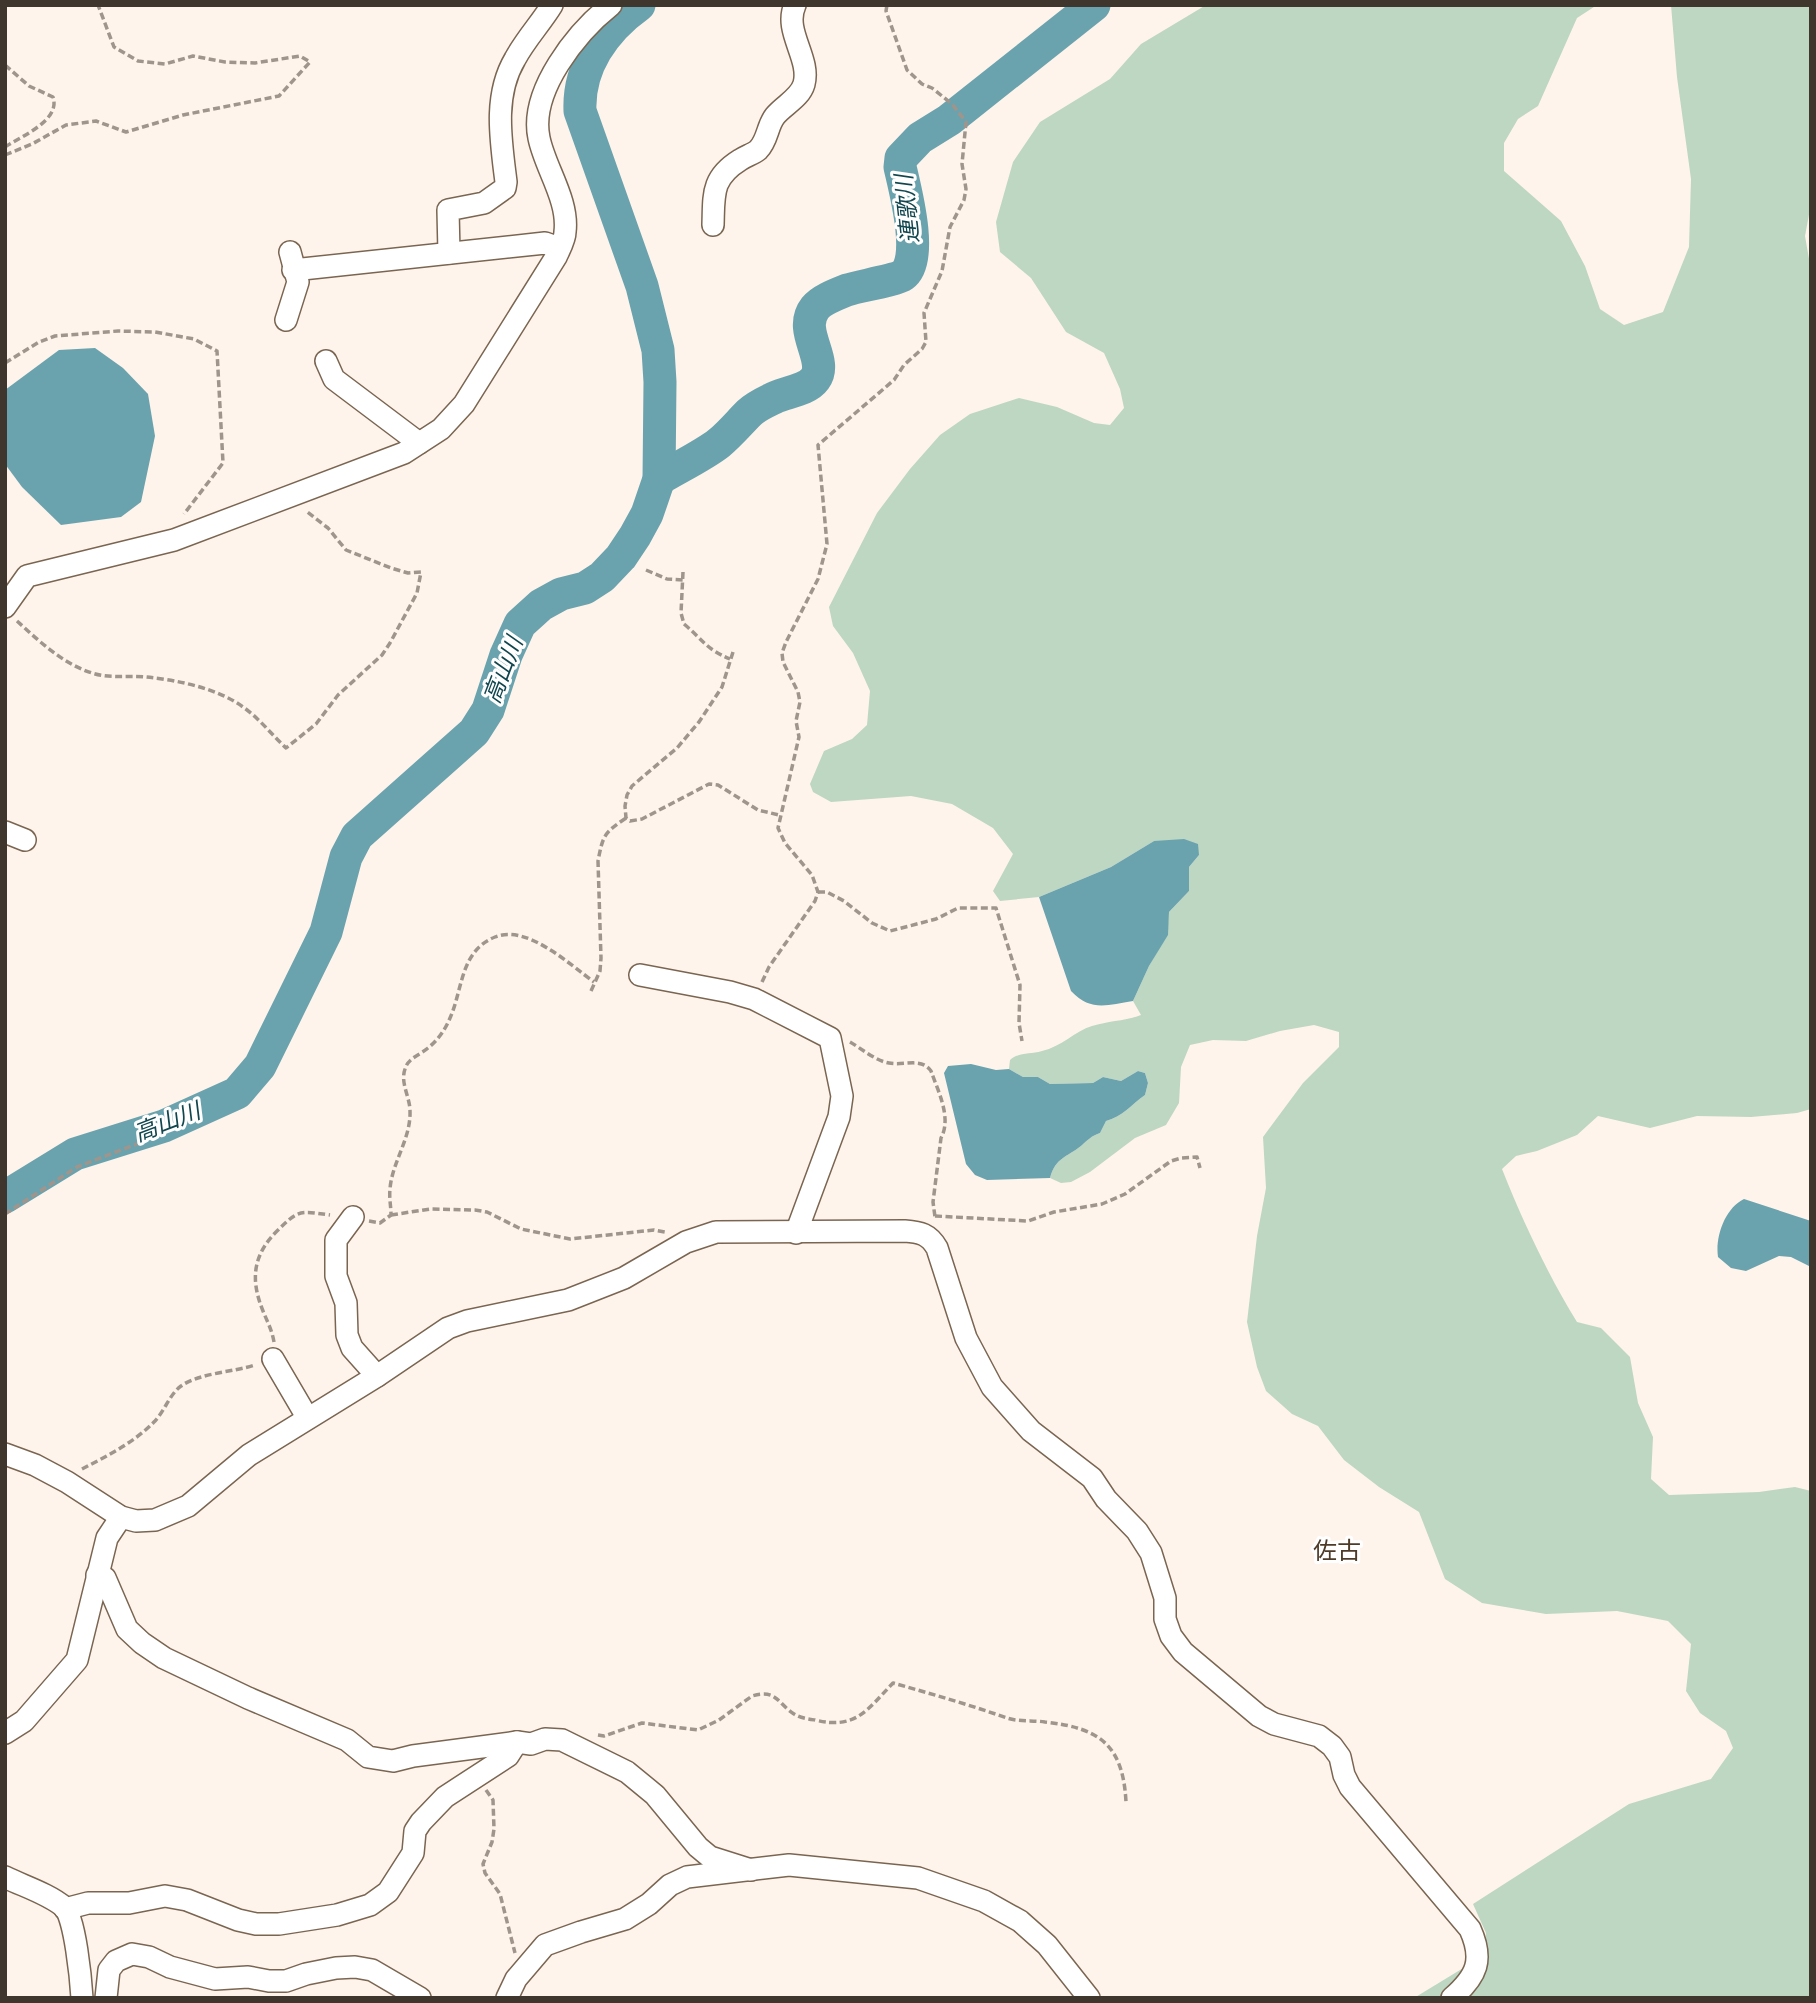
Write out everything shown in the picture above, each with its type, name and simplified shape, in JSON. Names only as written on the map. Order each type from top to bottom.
[{"type":"street","points":[[449,253],[448,210],[484,203],[505,188],[499,122],[504,90],[514,60],[552,5]]},
{"type":"street","points":[[10,613],[27,576],[174,540],[404,453],[441,429],[464,404],[559,248],[565,232],[562,206],[538,136],[540,105],[551,76],[576,40],[611,5]]},
{"type":"street","points":[[713,225],[714,190],[719,177],[730,166],[762,146],[772,121],[799,94],[804,85],[805,72],[792,24],[795,5]]},
{"type":"street","points":[[286,320],[298,282],[292,261],[449,253],[545,243],[559,248]]},
{"type":"street","points":[[326,361],[334,379],[419,443]]},
{"type":"street","points":[[640,975],[754,999],[830,1038],[842,1096],[839,1117],[796,1233]]},
{"type":"street","points":[[353,1217],[336,1240],[336,1276],[346,1303],[346,1335],[352,1348],[377,1376]]},
{"type":"street","points":[[5,1454],[35,1465],[67,1482],[121,1517],[136,1521],[155,1520],[188,1506],[249,1455],[377,1376],[448,1328],[467,1321],[568,1300],[624,1278],[686,1242],[716,1233],[905,1231],[931,1226],[966,1338],[992,1387],[1031,1432],[1092,1478],[1106,1499],[1137,1531],[1151,1553],[1165,1598],[1166,1619],[1171,1636],[1183,1652],[1259,1716],[1274,1724],[1319,1735],[1332,1746],[1340,1757],[1350,1787],[1470,1929],[1479,1948],[1476,1966],[1465,1986],[1452,1998]]},
{"type":"street","points":[[273,1359],[307,1418]]},
{"type":"street","points":[[5,1732],[24,1721],[78,1660],[107,1538],[121,1517]]},
{"type":"street","points":[[97,1575],[105,1578],[128,1629],[142,1643],[164,1658],[248,1698],[347,1740],[368,1757],[393,1761],[517,1742],[531,1744],[545,1739],[562,1740],[627,1772],[655,1795],[698,1847],[710,1857],[751,1870]]},
{"type":"street","points":[[65,1909],[88,1903],[129,1903],[165,1896],[187,1900],[238,1920],[256,1924],[279,1924],[370,1905],[388,1892],[413,1853],[415,1830],[421,1822],[445,1797],[508,1756],[517,1742]]},
{"type":"street","points":[[512,1989],[545,1945],[625,1919],[649,1904],[670,1885],[687,1877],[789,1865],[918,1878],[984,1901],[1020,1921],[1047,1945],[1088,1998]]},
{"type":"street","points":[[5,1877],[50,1899],[69,1913],[81,1976],[82,1998]]},
{"type":"street","points":[[106,1998],[110,1970],[116,1961],[132,1954],[149,1957],[170,1968],[215,1979],[248,1977],[286,1981],[337,1968],[372,1970],[420,1998]]},
{"type":"path","points":[[5,155],[66,125],[96,121],[126,132],[183,116],[279,96],[310,62],[300,56],[256,64],[193,56],[164,64],[138,61],[114,47],[98,5]]},
{"type":"path","points":[[754,999],[769,967],[816,901],[818,892],[812,875],[779,834],[779,816],[799,737],[796,721],[800,702],[799,692],[783,662],[782,653],[818,579],[827,544],[818,445],[894,380],[904,365],[922,349],[926,342],[924,313],[942,271],[950,227],[964,200],[966,190],[962,164],[966,127],[963,117],[953,104],[922,84],[907,70],[886,11],[887,5]]},
{"type":"path","points":[[5,65],[29,86],[53,97],[56,104],[54,112],[45,120],[5,147]]},
{"type":"path","points":[[5,363],[39,342],[55,336],[118,331],[155,332],[194,339],[217,351],[223,463],[182,517],[174,540]]},
{"type":"path","points":[[10,613],[51,652],[89,673],[110,678],[144,677],[182,683],[220,695],[243,706],[286,748],[316,724],[338,695],[390,643],[417,593],[421,572],[408,573],[346,550],[328,528],[288,497]]},
{"type":"path","points":[[646,570],[667,579],[683,580]]},
{"type":"path","points":[[683,572],[681,613],[684,624],[705,647],[730,659]]},
{"type":"path","points":[[626,818],[627,795],[632,786],[677,748],[699,722],[722,687],[733,653]]},
{"type":"path","points":[[626,818],[630,821],[642,820],[709,784],[718,785],[758,810],[779,816]]},
{"type":"path","points":[[591,991],[600,971],[601,958],[600,853],[606,832],[626,818]]},
{"type":"path","points":[[818,892],[827,892],[844,901],[872,923],[890,931],[936,919],[958,908],[996,908],[1020,985],[1018,1023],[1022,1041]]},
{"type":"path","points":[[391,1216],[390,1188],[407,1138],[411,1114],[403,1080],[405,1068],[413,1057],[426,1050],[440,1037],[450,1017],[471,954],[495,937],[526,937],[542,945],[594,982]]},
{"type":"path","points":[[830,1038],[840,1037],[888,1063],[919,1062],[931,1071],[946,1121],[931,1226],[1028,1221],[1054,1212],[1102,1204],[1125,1194],[1171,1161],[1197,1157],[1200,1168]]},
{"type":"path","points":[[5,1214],[77,1167],[137,1144]]},
{"type":"path","points":[[67,1482],[78,1471],[134,1439],[155,1420],[182,1385],[273,1359],[272,1331],[256,1289],[259,1253],[264,1244],[292,1217],[303,1211],[380,1223],[391,1216],[430,1209],[475,1210],[487,1212],[521,1229],[570,1239],[654,1230],[675,1235],[686,1242]]},
{"type":"path","points":[[594,1735],[604,1736],[642,1723],[698,1730],[708,1727],[752,1696],[761,1694],[771,1694],[778,1698],[794,1714],[830,1724],[841,1724],[863,1714],[893,1683],[1010,1718],[1061,1724],[1100,1738],[1113,1750],[1121,1767],[1126,1802]]},
{"type":"path","points":[[480,1776],[493,1800],[495,1813],[492,1842],[483,1864],[485,1873],[500,1894],[511,1933],[516,1960],[512,1989]]},
{"type":"green space","points":[[1206,5],[1597,5],[1577,18],[1538,106],[1518,119],[1504,143],[1504,171],[1561,221],[1585,266],[1600,309],[1624,325],[1663,312],[1689,247],[1691,179],[1677,77],[1671,5],[1811,5],[1811,204],[1805,236],[1811,270],[1811,1109],[1797,1113],[1751,1117],[1697,1116],[1650,1128],[1598,1116],[1577,1135],[1537,1151],[1516,1156],[1502,1169],[1536,1247],[1577,1322],[1601,1328],[1630,1357],[1638,1403],[1653,1437],[1651,1479],[1669,1495],[1759,1492],[1795,1487],[1811,1491],[1811,1998],[1414,1998],[1483,1956],[1486,1933],[1473,1904],[1629,1804],[1711,1779],[1733,1748],[1726,1731],[1700,1713],[1686,1691],[1691,1644],[1668,1621],[1617,1611],[1546,1614],[1482,1603],[1445,1579],[1419,1512],[1379,1487],[1344,1460],[1318,1426],[1292,1414],[1266,1391],[1257,1367],[1247,1322],[1257,1236],[1266,1188],[1263,1137],[1303,1083],[1339,1047],[1339,1032],[1314,1025],[1246,1041],[1213,1040],[1190,1045],[1181,1067],[1179,1103],[1166,1125],[1135,1138],[1090,1172],[1071,1182],[1061,1183],[1050,1178],[1055,1166],[1062,1159],[1100,1133],[1106,1121],[1122,1113],[1145,1095],[1148,1083],[1145,1073],[1138,1071],[1121,1081],[1103,1077],[1093,1083],[1050,1084],[1038,1077],[1023,1077],[1009,1069],[1010,1060],[1022,1054],[1049,1049],[1092,1026],[1141,1015],[1133,1001],[1167,935],[1169,912],[1189,891],[1189,867],[1199,855],[1154,841],[1111,867],[1039,897],[1000,901],[993,891],[1013,854],[993,828],[952,804],[911,796],[831,802],[813,792],[810,784],[824,751],[852,739],[867,725],[870,691],[853,653],[833,626],[829,607],[877,513],[910,469],[940,435],[970,414],[1019,398],[1057,407],[1094,423],[1110,425],[1124,408],[1120,389],[1104,353],[1066,332],[1031,278],[1000,252],[996,222],[1013,162],[1040,122],[1110,79],[1141,44]]},
{"type":"water","points":[[95,348],[123,368],[148,394],[155,436],[141,502],[121,517],[61,525],[22,487],[5,464],[5,390],[59,350]]},
{"type":"water","points":[[1184,839],[1198,844],[1199,855],[1189,867],[1189,891],[1169,912],[1168,935],[1149,966],[1133,1001],[1100,1005],[1078,998],[1071,991],[1039,897],[1111,867],[1154,841]]},
{"type":"water","points":[[971,1064],[996,1070],[1009,1069],[1023,1077],[1038,1077],[1050,1084],[1093,1083],[1103,1077],[1121,1081],[1138,1071],[1145,1073],[1148,1083],[1145,1095],[1122,1113],[1106,1121],[1100,1133],[1062,1159],[1055,1166],[1050,1178],[987,1180],[975,1175],[966,1164],[944,1073],[948,1066]]},
{"type":"water","points":[[1744,1199],[1811,1221],[1811,1267],[1791,1257],[1779,1256],[1746,1271],[1731,1268],[1718,1257],[1718,1241],[1723,1224],[1737,1203]]},
{"type":"waterway","name":"高山川","points":[[5,1197],[75,1154],[164,1126],[237,1093],[260,1066],[326,932],[346,857],[357,836],[474,732],[488,710],[506,655],[520,624],[541,605],[561,594],[585,588],[602,577],[621,557],[647,514],[659,479],[658,350],[642,286],[580,111],[583,79],[596,51],[615,26],[639,5]]},
{"type":"waterway","name":"連歌川","points":[[659,479],[713,448],[755,408],[802,388],[815,379],[818,363],[809,326],[815,308],[847,290],[899,277],[909,267],[913,240],[900,167],[901,158],[920,138],[949,120],[1094,5]]},
{"type":"district","name":"佐古","points":[[1337,1551]]}]
